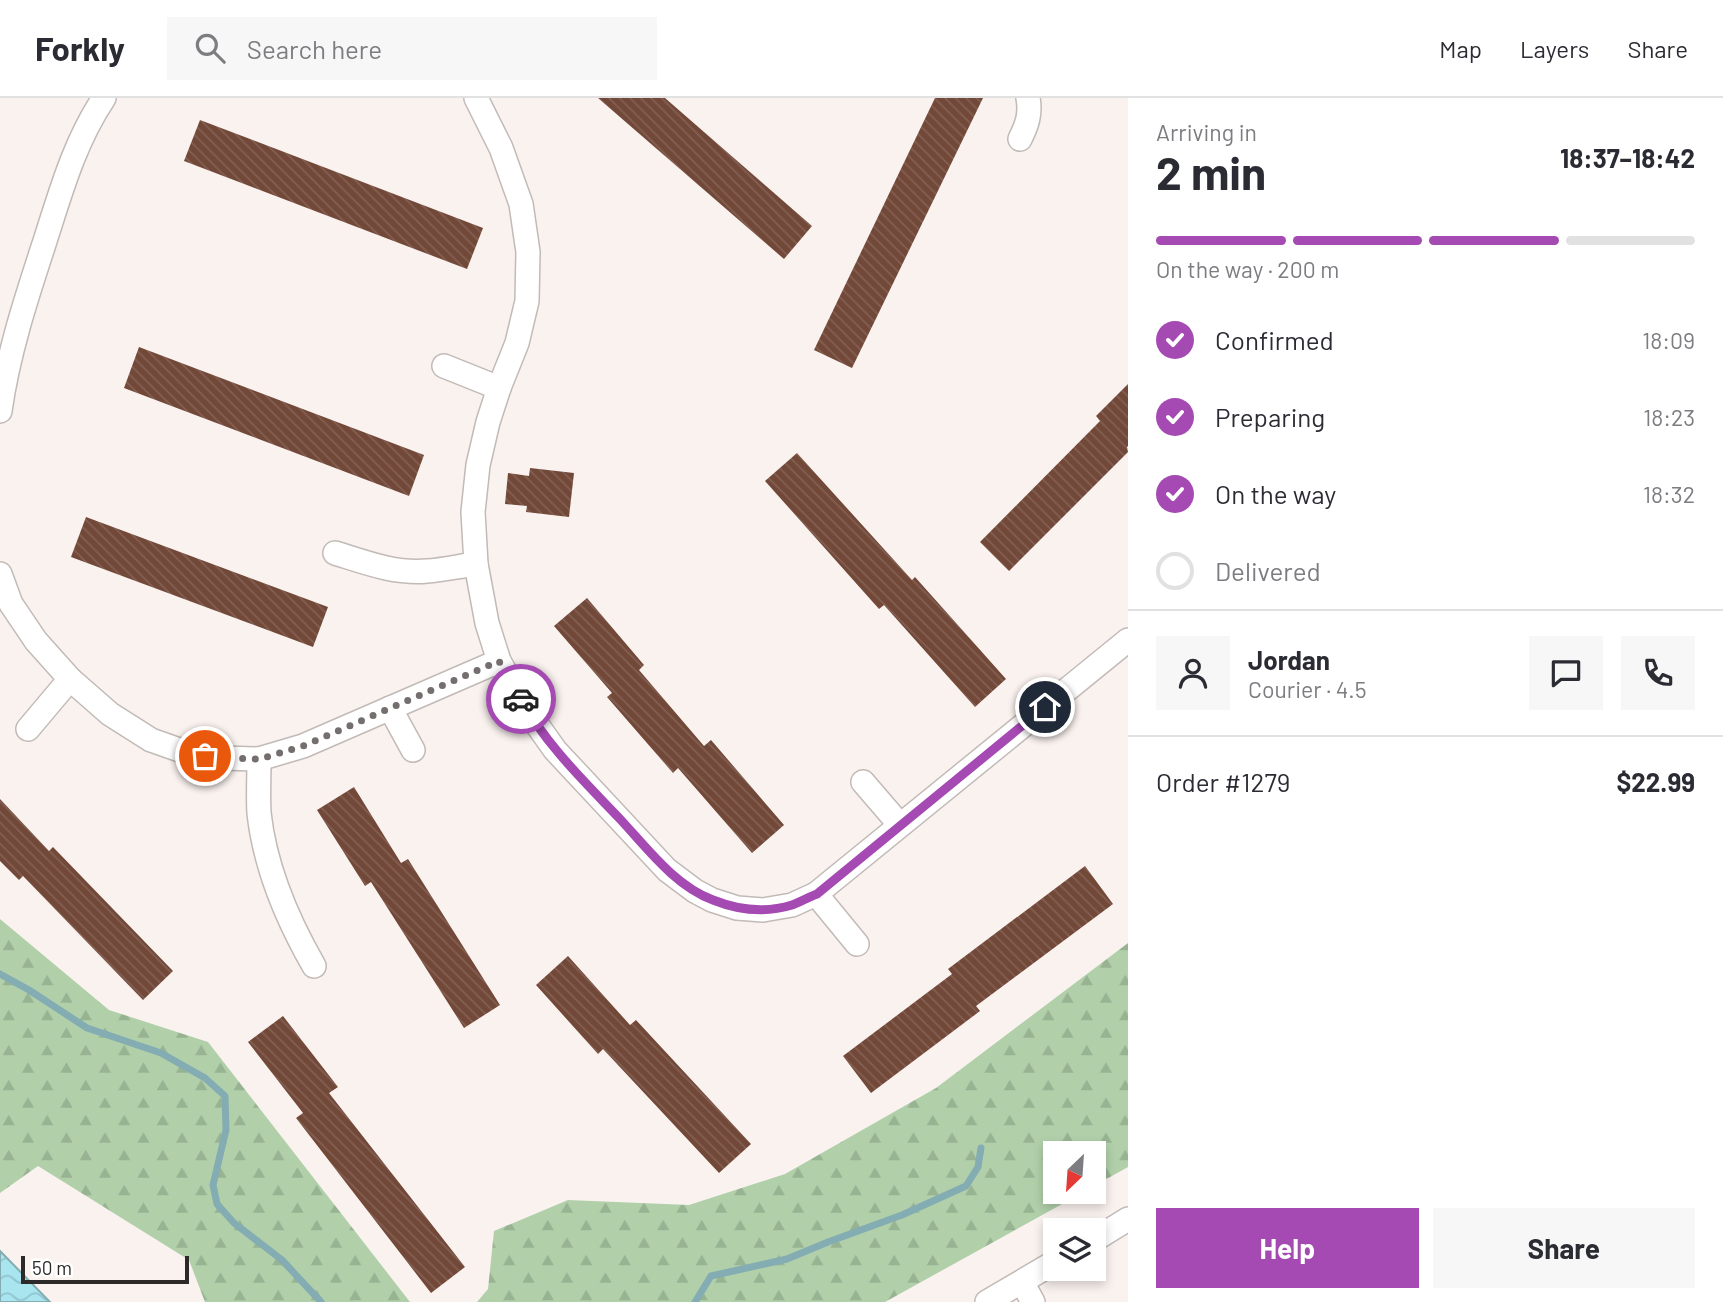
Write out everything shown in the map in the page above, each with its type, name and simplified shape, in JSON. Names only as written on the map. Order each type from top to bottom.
[{"type":"street","points":[[0,411],[21,313],[66,175],[89,120],[104,98]]},
{"type":"street","points":[[476,98],[501,148],[521,204],[528,252],[527,302],[517,343],[488,422],[478,465],[472,512],[476,564],[487,623],[499,661],[526,709],[555,750],[667,870],[695,891],[737,908],[763,910],[792,905],[817,894],[1128,640]]},
{"type":"street","points":[[1020,139],[1027,124],[1030,108],[1028,98]]},
{"type":"street","points":[[444,366],[499,388]]},
{"type":"street","points":[[335,553],[404,571],[426,571],[476,564]]},
{"type":"street","points":[[0,574],[17,614],[36,641],[70,679],[110,713],[151,740],[188,753],[222,758],[260,759],[303,746],[499,661]]},
{"type":"street","points":[[29,729],[70,679]]},
{"type":"street","points":[[390,708],[413,750]]},
{"type":"street","points":[[260,759],[259,813],[268,857],[281,902],[314,966]]},
{"type":"street","points":[[863,782],[900,825]]},
{"type":"street","points":[[817,894],[857,944]]},
{"type":"street","points":[[1106,1233],[1128,1219]]},
{"type":"street","points":[[987,1302],[1043,1269]]},
{"type":"street","points":[[1021,1282],[1033,1302]]},
{"type":"green space","points":[[0,919],[109,1010],[208,1042],[410,1302],[205,1302],[189,1260],[38,1166],[0,1193]]},
{"type":"green space","points":[[1128,943],[1128,1167],[1106,1179],[1106,1141],[1043,1141],[1043,1204],[1062,1204],[885,1302],[477,1302],[488,1289],[494,1231],[568,1200],[689,1205],[785,1174],[936,1088]]},
{"type":"water","points":[[0,1251],[50,1302],[0,1302]]},
{"type":"building","points":[[598,98],[665,98],[812,226],[784,259]]},
{"type":"building","points":[[935,98],[983,98],[852,368],[814,350]]},
{"type":"building","points":[[200,120],[483,228],[467,269],[184,161]]},
{"type":"building","points":[[139,347],[424,455],[409,496],[124,388]]},
{"type":"building","points":[[1128,384],[1128,452],[1009,571],[980,542],[1100,421],[1096,416]]},
{"type":"building","points":[[797,453],[912,580],[915,577],[1006,679],[975,707],[884,605],[879,609],[765,481]]},
{"type":"building","points":[[530,468],[574,473],[569,517],[526,512],[527,506],[505,504],[508,473],[529,476]]},
{"type":"building","points":[[86,517],[328,607],[313,647],[71,557]]},
{"type":"building","points":[[587,598],[644,665],[639,670],[704,746],[711,740],[784,825],[752,853],[678,768],[673,773],[607,697],[612,693],[554,626]]},
{"type":"building","points":[[354,787],[401,863],[408,859],[500,1005],[464,1028],[371,882],[365,886],[317,810]]},
{"type":"building","points":[[0,799],[49,851],[53,847],[173,971],[143,1000],[23,876],[19,880],[0,861]]},
{"type":"building","points":[[1085,866],[1113,904],[976,1006],[980,1011],[871,1093],[843,1056],[952,974],[948,969]]},
{"type":"building","points":[[568,956],[630,1025],[636,1020],[751,1144],[719,1173],[603,1049],[598,1054],[536,985]]},
{"type":"building","points":[[283,1016],[338,1087],[329,1093],[465,1267],[431,1293],[296,1118],[303,1113],[248,1042]]},
{"type":"waterway","points":[[0,974],[87,1028],[161,1053],[205,1078],[225,1096],[226,1130],[213,1185],[217,1204],[234,1223],[282,1260],[321,1302]]},
{"type":"waterway","points":[[695,1302],[711,1276],[787,1259],[902,1215],[966,1186],[978,1167],[981,1148]]},
{"type":"way so far","points":[[205,756],[260,759],[303,746],[499,661],[521,699]]},
{"type":"route","points":[[521,699],[555,750],[667,870],[712,900],[737,908],[763,910],[792,905],[817,894],[1045,707]]}]
